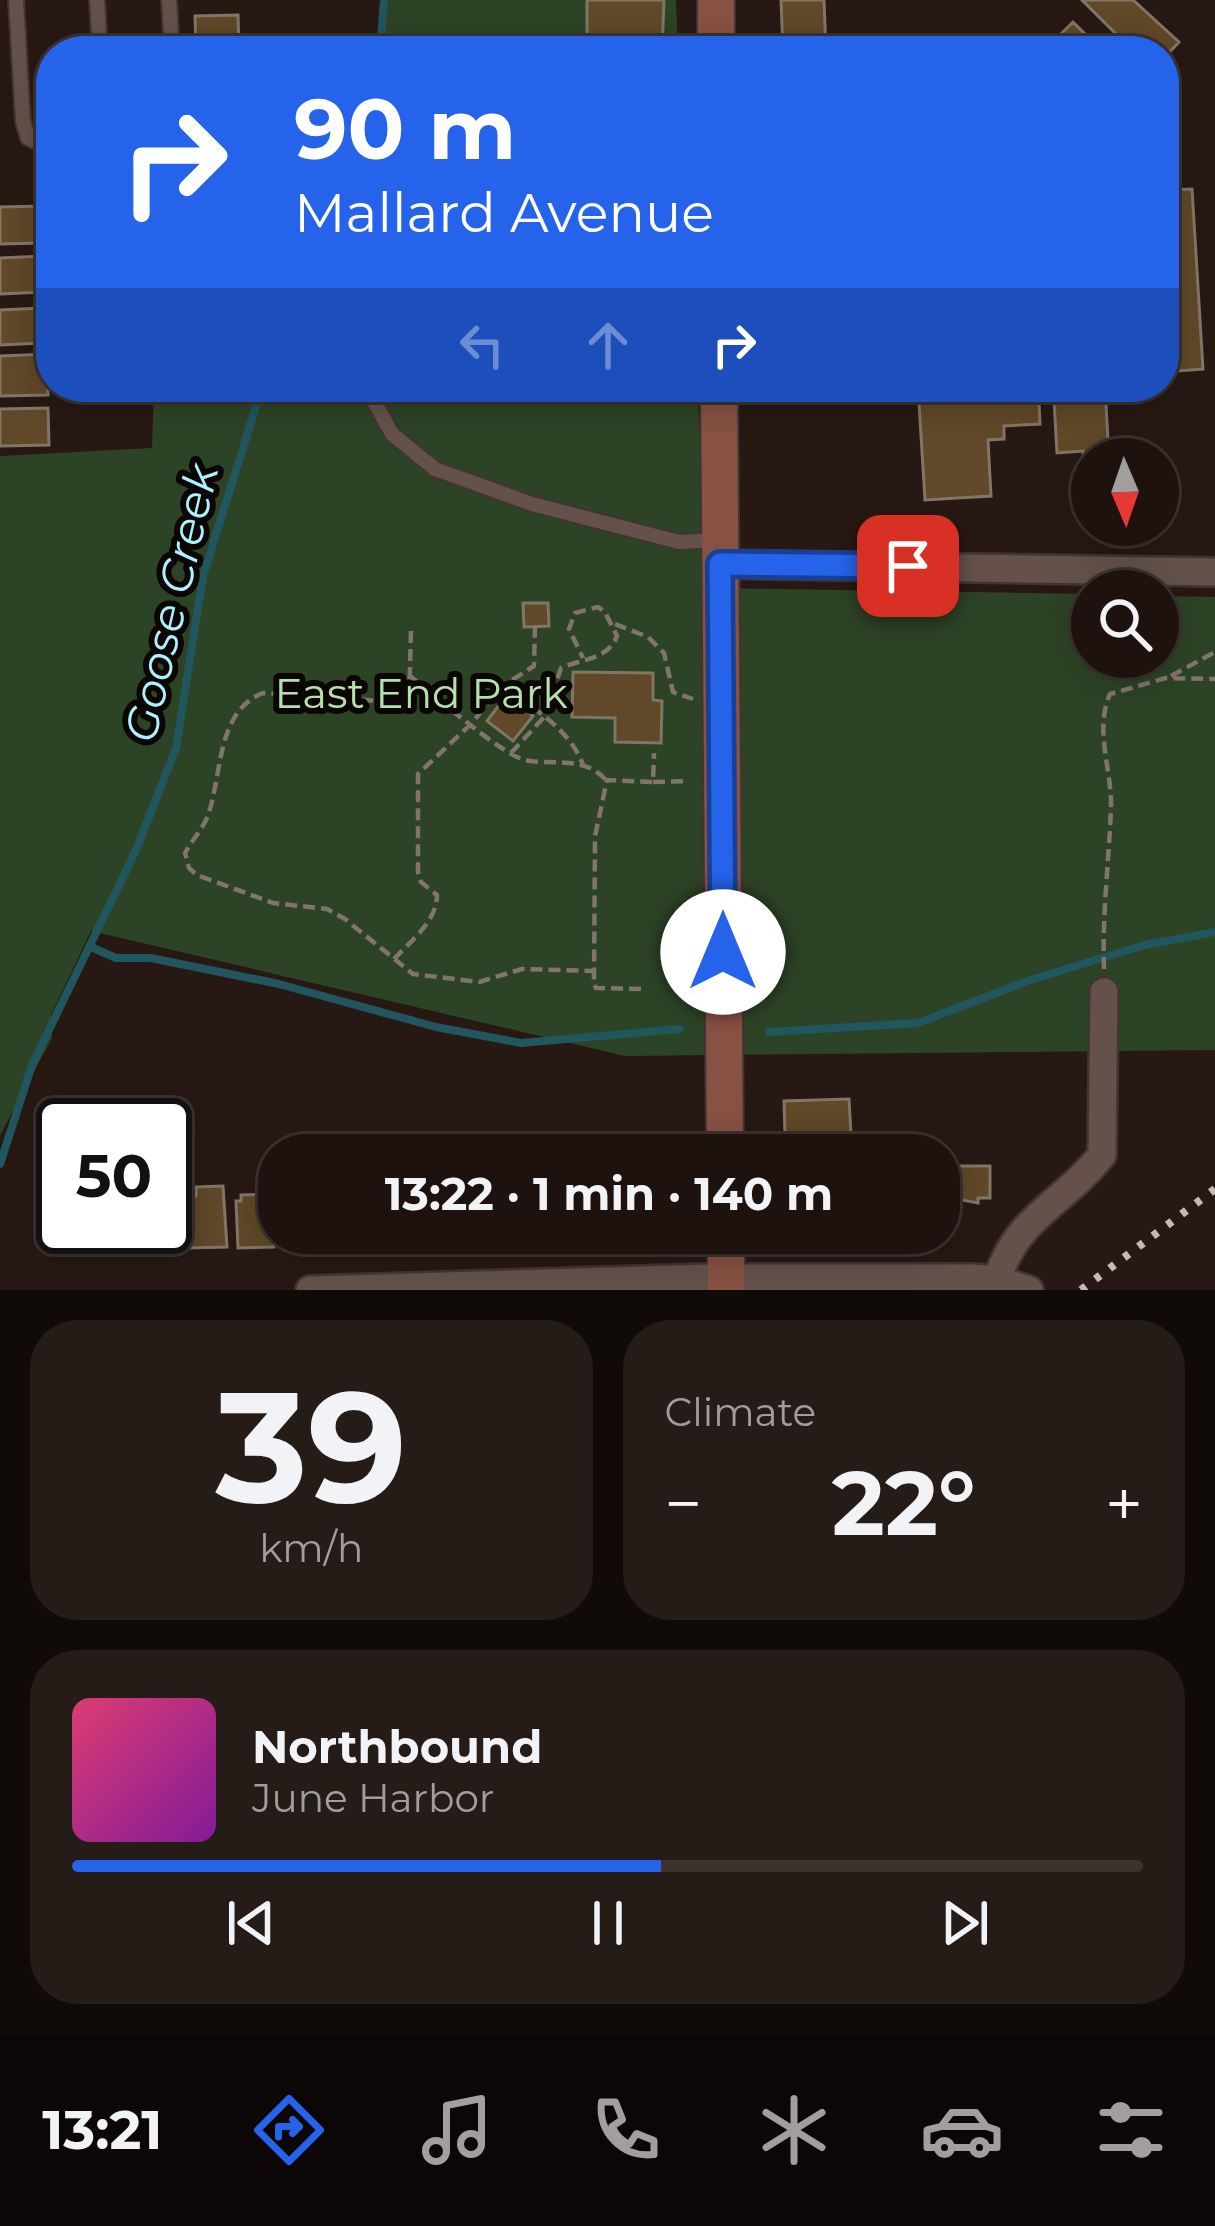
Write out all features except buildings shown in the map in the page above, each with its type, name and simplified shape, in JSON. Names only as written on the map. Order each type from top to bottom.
[{"type":"main road","points":[[716,0],[716,36]]},
{"type":"main road","points":[[719,402],[725,1134]]},
{"type":"street","points":[[720,552],[1215,572]]},
{"type":"street","points":[[997,1280],[1006,1249],[1027,1223],[1072,1189],[1102,1155],[1104,992]]},
{"type":"street","points":[[310,1290],[997,1280],[1029,1290]]},
{"type":"lane","points":[[16,0],[23,121],[28,138],[36,142]]},
{"type":"lane","points":[[97,0],[99,36]]},
{"type":"lane","points":[[169,0],[171,36]]},
{"type":"lane","points":[[374,402],[392,434],[435,469],[532,504],[720,552]]},
{"type":"path","points":[[511,753],[545,716],[561,668],[604,655],[613,647],[617,636],[613,624],[598,607],[575,613],[568,629],[583,658]]},
{"type":"path","points":[[613,624],[648,637],[664,653],[673,692],[703,702],[722,697]]},
{"type":"path","points":[[394,958],[438,906],[437,896],[421,882],[418,872],[418,774],[502,687],[534,666],[535,627]]},
{"type":"path","points":[[411,631],[409,703],[263,693],[238,712],[227,735],[207,818],[185,853],[189,868],[274,903],[327,909],[413,974],[479,982],[522,969],[594,971]]},
{"type":"path","points":[[1179,671],[1215,652]]},
{"type":"path","points":[[410,676],[511,753],[527,760],[583,765],[595,768],[607,780],[701,781]]},
{"type":"path","points":[[1103,938],[1111,800],[1104,749],[1105,705],[1110,694],[1166,678],[1215,679]]},
{"type":"path","points":[[502,687],[545,716],[578,752],[583,765]]},
{"type":"path","points":[[653,782],[654,752]]},
{"type":"path","points":[[607,780],[595,836],[596,988],[641,989]]},
{"type":"green space","points":[[384,0],[676,0],[677,36],[381,36]]},
{"type":"green space","name":"East End Park","points":[[154,402],[698,402],[709,588],[1071,594],[1071,678],[1179,678],[1179,596],[1215,597],[1215,1050],[625,1056],[91,931],[51,1015],[52,1038],[0,1135],[0,456],[152,448]]},
{"type":"waterway","name":"Goose Creek","points":[[381,36],[384,0]]},
{"type":"waterway","name":"Goose Creek","points":[[0,1164],[32,1065],[136,850],[176,748],[203,576],[257,402]]},
{"type":"waterway","points":[[769,1032],[918,1023],[1030,980],[1145,945],[1215,932]]},
{"type":"waterway","points":[[91,947],[116,958],[151,958],[279,984],[436,1027],[521,1043],[680,1029]]},
{"type":"railway","points":[[1081,1290],[1215,1189]]},
{"type":"route","points":[[723,952],[720,564],[908,566]]}]
